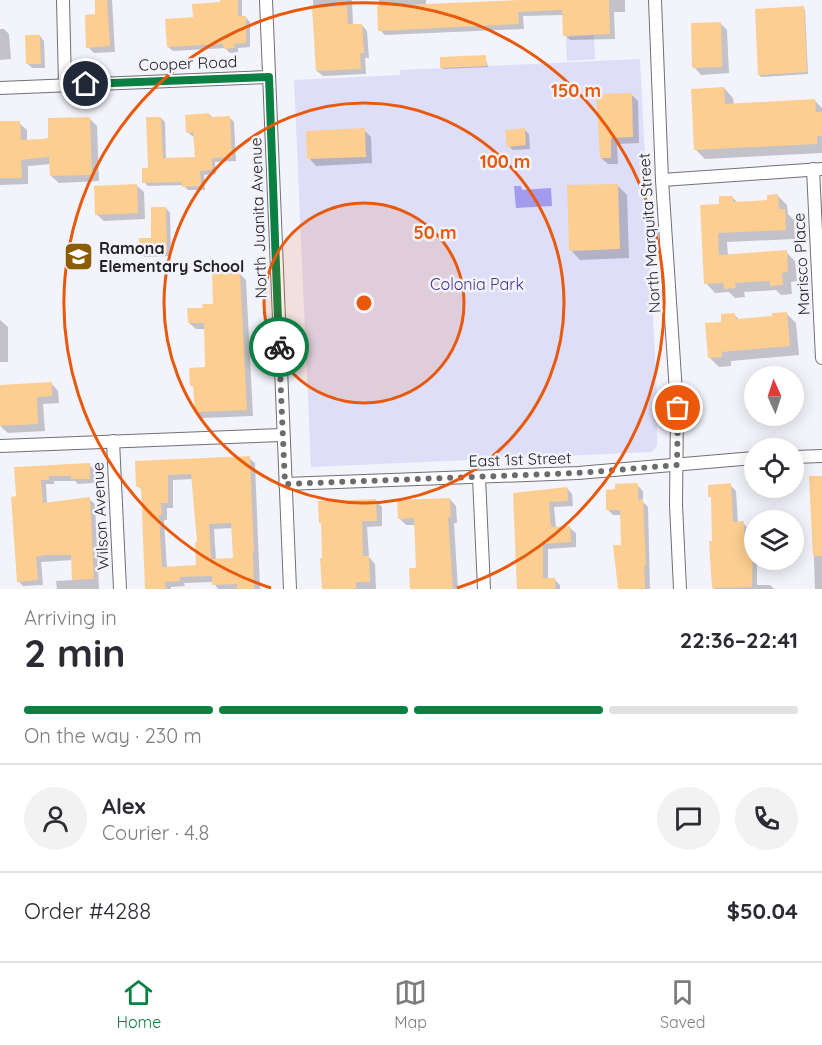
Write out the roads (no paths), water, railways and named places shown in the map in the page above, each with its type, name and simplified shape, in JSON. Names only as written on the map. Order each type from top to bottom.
[{"type":"street","points":[[63,0],[65,84]]},
{"type":"street","name":"North Juanita Avenue","points":[[266,0],[290,589]]},
{"type":"street","name":"North Marquita Street","points":[[655,0],[662,180],[678,408],[676,505],[680,589]]},
{"type":"street","name":"Cooper Road","points":[[0,87],[269,77]]},
{"type":"street","points":[[662,180],[817,169]]},
{"type":"street","name":"Marisco Place","points":[[817,169],[822,358]]},
{"type":"street","points":[[0,446],[282,435]]},
{"type":"street","name":"Wilson Avenue","points":[[113,441],[120,589]]},
{"type":"street","points":[[804,457],[822,456]]},
{"type":"street","name":"East 1st Street","points":[[285,484],[578,473],[744,459]]},
{"type":"street","points":[[479,477],[484,589]]},
{"type":"place","name":"Ramona Elementary School","points":[[78,257]]},
{"type":"park label","name":"Colonia Park","points":[[477,284]]}]
